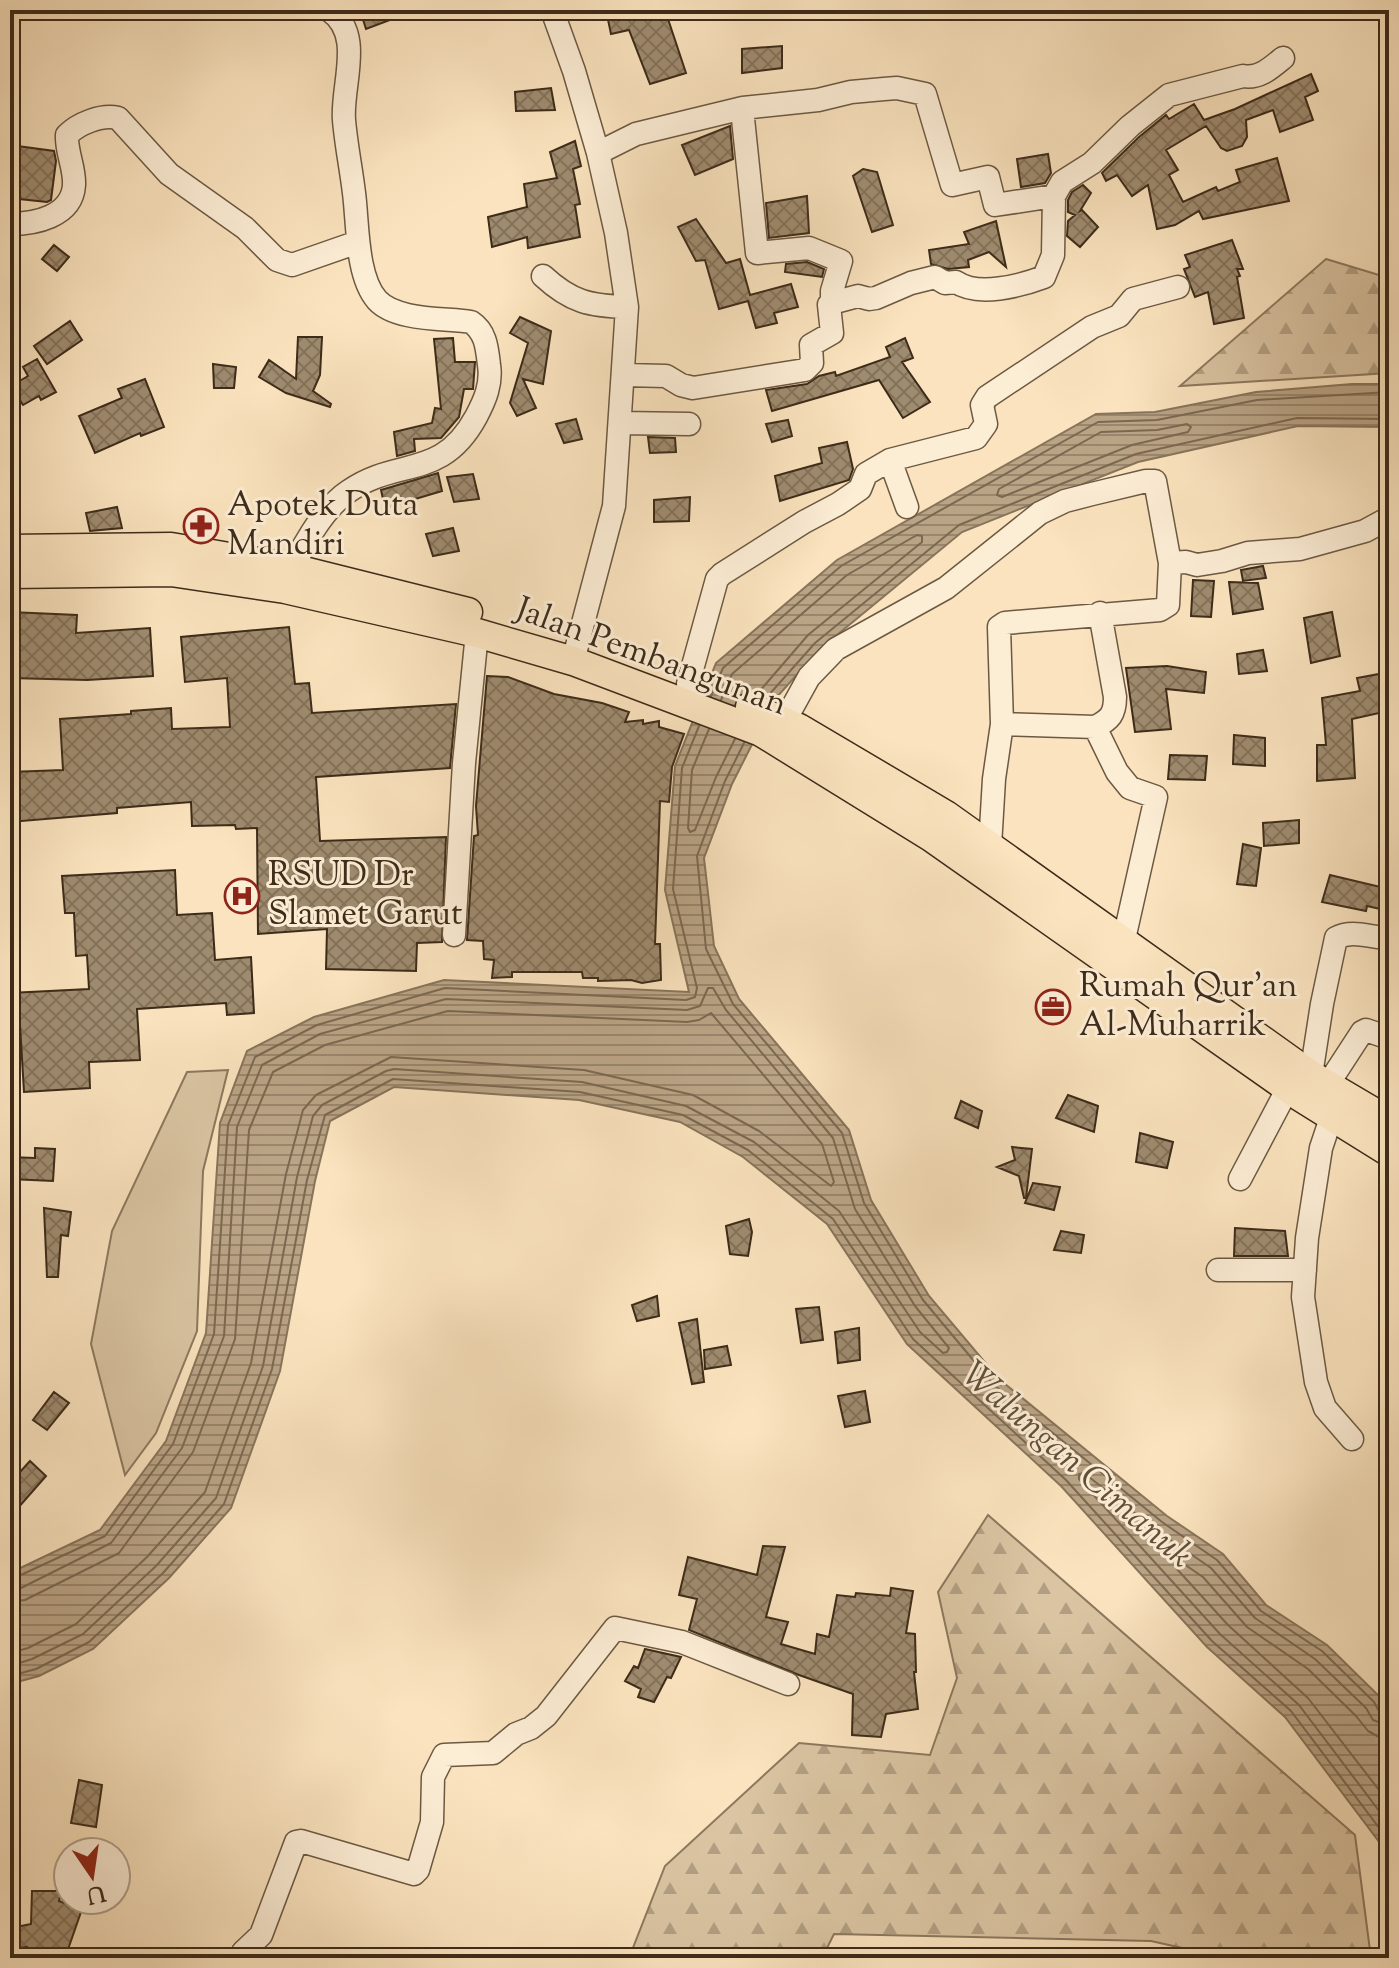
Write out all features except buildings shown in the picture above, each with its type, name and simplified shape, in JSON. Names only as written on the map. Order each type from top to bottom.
[{"type":"main road","name":"Jalan Pembangunan","points":[[10,549],[171,547],[477,633],[576,653]]},
{"type":"main road","name":"Jalan Pembangunan","points":[[10,574],[171,572],[288,578],[479,615],[576,653],[695,693],[772,726],[946,815],[1124,939],[1312,1095]]},
{"type":"main road","name":"Jalan Pembangunan","points":[[772,726],[1312,1095],[1386,1132]]},
{"type":"street","points":[[288,578],[305,542],[347,491],[426,463],[454,449],[483,404],[491,379],[487,345],[479,328],[471,322],[400,313],[377,301],[367,280],[358,242],[343,117],[349,48],[337,15],[329,10]]},
{"type":"street","points":[[552,10],[598,153],[616,233],[627,307],[614,506],[576,653]]},
{"type":"street","points":[[832,303],[858,296],[876,298],[935,277],[945,283],[956,282],[981,290],[1023,285],[1044,277],[1053,255],[1054,196],[1062,182],[1092,163],[1130,126],[1169,95],[1243,76],[1251,77],[1267,71],[1283,58]]},
{"type":"street","points":[[598,153],[636,134],[742,109],[897,88],[925,94],[952,185],[988,177],[995,205],[1054,196]]},
{"type":"street","points":[[624,375],[666,376],[693,388],[805,370],[812,363],[811,345],[832,333],[829,305],[841,261],[809,248],[757,253],[742,109]]},
{"type":"street","points":[[10,224],[34,224],[47,219],[69,200],[74,187],[66,150],[67,135],[73,129],[112,117],[118,118],[169,174],[245,228],[277,260],[292,265],[358,242]]},
{"type":"street","points":[[543,276],[574,300],[627,307]]},
{"type":"street","points":[[695,693],[717,579],[860,489],[866,474],[890,460],[976,438],[986,424],[982,405],[987,397],[1092,327],[1119,316],[1133,299],[1178,287]]},
{"type":"street","points":[[620,423],[689,424]]},
{"type":"street","points":[[890,460],[907,507]]},
{"type":"street","points":[[772,726],[809,677],[836,649],[946,588],[1040,513],[1065,501],[1155,481],[1170,563],[1168,605],[1165,609],[1005,623],[999,627],[1002,724],[994,779],[990,846]]},
{"type":"street","points":[[1170,563],[1197,565],[1248,553],[1300,549],[1365,531],[1389,518]]},
{"type":"street","points":[[1002,724],[1095,727],[1108,721],[1115,710],[1115,697],[1100,613]]},
{"type":"street","points":[[454,935],[464,763],[477,633]]},
{"type":"street","points":[[1095,727],[1117,772],[1130,788],[1156,797],[1124,939]]},
{"type":"street","points":[[1352,1439],[1325,1408],[1316,1382],[1303,1297],[1307,1238],[1321,1148],[1312,1095],[1322,1004],[1336,938],[1354,933],[1389,938]]},
{"type":"street","points":[[1240,1179],[1362,1032],[1366,1030],[1389,1038]]},
{"type":"street","points":[[1218,1270],[1305,1270]]},
{"type":"street","points":[[242,1958],[243,1952],[261,1935],[296,1842],[414,1874],[418,1870],[432,1822],[433,1777],[444,1755],[493,1753],[516,1734],[531,1728],[546,1716],[615,1628],[682,1642],[788,1684]]},
{"type":"green space","points":[[1326,259],[1389,278],[1389,373],[1180,386]]},
{"type":"green space","points":[[228,1070],[203,1171],[197,1331],[156,1433],[125,1475],[91,1344],[112,1231],[187,1072]]},
{"type":"green space","points":[[988,1515],[1355,1835],[1371,1958],[1227,1958],[1151,1941],[834,1934],[822,1958],[629,1958],[665,1866],[799,1743],[930,1755],[957,1678],[938,1592]]},
{"type":"water","name":"Walungan Cimanuk","points":[[1389,384],[1389,427],[1298,426],[1138,462],[962,532],[820,649],[775,699],[732,784],[704,858],[714,946],[739,999],[849,1130],[871,1200],[929,1296],[999,1379],[1167,1516],[1223,1554],[1266,1605],[1327,1645],[1381,1698],[1389,1714],[1389,1855],[1285,1717],[1207,1647],[1061,1486],[907,1344],[827,1224],[743,1157],[680,1122],[579,1100],[394,1087],[330,1121],[315,1181],[280,1371],[231,1508],[169,1578],[93,1649],[39,1676],[10,1684],[10,1573],[100,1530],[166,1441],[206,1333],[220,1123],[247,1051],[314,1017],[444,980],[689,992],[665,890],[675,766],[716,663],[837,560],[1096,414],[1155,412],[1256,392]]},
{"type":"place","name":"Apotek Duta Mandiri","points":[[201,526]]},
{"type":"place","name":"RSUD Dr Slamet Garut","points":[[242,896]]},
{"type":"place","name":"Rumah Qur'an Al-Muharrik","points":[[1053,1007]]}]
